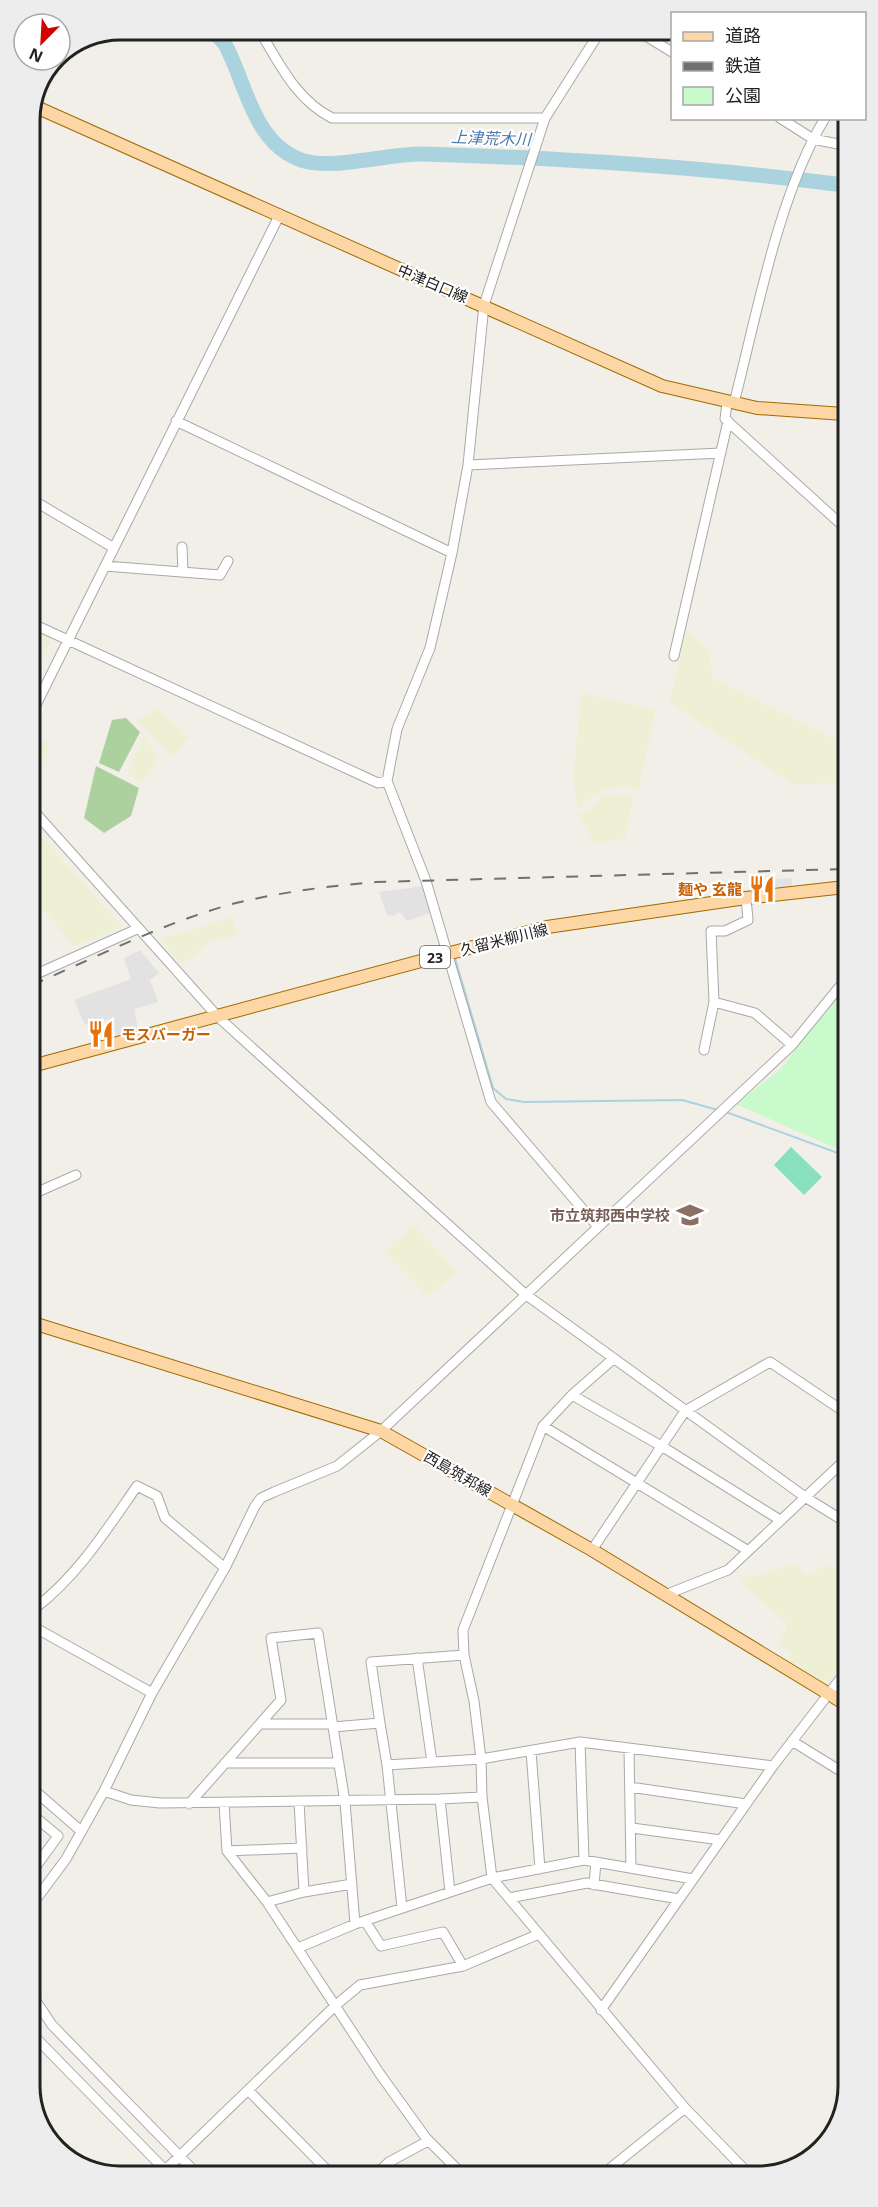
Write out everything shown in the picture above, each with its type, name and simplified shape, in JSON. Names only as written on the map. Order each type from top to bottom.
[{"type":"main road","name":"中津白口線","points":[[42,109],[662,386],[730,403],[775,410],[838,414]]},
{"type":"main road","name":"久留米柳川線","points":[[41,1064],[547,927],[746,898],[838,888]]},
{"type":"main road","name":"西島筑邦線","points":[[40,1325],[381,1431],[592,1550],[838,1700]]},
{"type":"street","points":[[266,40],[301,96],[315,109],[332,118],[545,118]]},
{"type":"street","points":[[594,41],[545,118],[484,305],[468,465],[453,553],[430,648],[397,729],[387,781],[426,881],[491,1102],[598,1227]]},
{"type":"street","points":[[654,41],[671,51]]},
{"type":"street","points":[[783,120],[813,139],[838,144]]},
{"type":"street","points":[[824,120],[807,152],[789,201],[725,419],[838,521]]},
{"type":"street","points":[[41,696],[280,214]]},
{"type":"street","points":[[176,421],[453,553]]},
{"type":"street","points":[[674,656],[729,421]]},
{"type":"street","points":[[468,465],[721,453]]},
{"type":"street","points":[[41,505],[114,548]]},
{"type":"street","points":[[182,547],[183,572]]},
{"type":"street","points":[[105,566],[220,575],[228,561]]},
{"type":"street","points":[[41,628],[378,783],[387,781]]},
{"type":"street","points":[[41,819],[218,1017],[525,1294],[685,1411],[838,1517]]},
{"type":"street","points":[[704,1050],[714,1002],[711,931],[725,931],[748,920],[746,898]]},
{"type":"street","points":[[41,972],[137,929]]},
{"type":"street","points":[[40,1894],[66,1859],[104,1791],[152,1693],[225,1568],[261,1498],[337,1466],[381,1431],[792,1045],[838,989]]},
{"type":"street","points":[[714,1002],[755,1013],[792,1045]]},
{"type":"street","points":[[40,1191],[76,1175]]},
{"type":"street","points":[[613,1359],[572,1395],[543,1426],[463,1630],[464,1655],[474,1701],[481,1759],[482,1797],[492,1878],[685,2108],[741,2166]]},
{"type":"street","points":[[592,1550],[685,1411],[770,1362],[838,1408]]},
{"type":"street","points":[[572,1395],[663,1447],[780,1520]]},
{"type":"street","points":[[543,1426],[747,1550]]},
{"type":"street","points":[[665,1595],[728,1570],[838,1466]]},
{"type":"street","points":[[40,1604],[53,1594],[101,1538],[137,1486],[157,1496],[165,1518],[225,1568]]},
{"type":"street","points":[[40,1630],[152,1693]]},
{"type":"street","points":[[189,1804],[281,1700],[271,1638],[318,1633],[345,1802],[352,1884],[360,1922],[381,1946],[443,1932],[462,1966]]},
{"type":"street","points":[[402,1908],[387,1765],[371,1662],[464,1655]]},
{"type":"street","points":[[417,1658],[432,1762]]},
{"type":"street","points":[[601,2010],[773,1766],[838,1680]]},
{"type":"street","points":[[260,1724],[333,1726],[380,1723]]},
{"type":"street","points":[[792,1741],[838,1769]]},
{"type":"street","points":[[387,1765],[481,1759],[580,1742],[773,1766]]},
{"type":"street","points":[[580,1742],[584,1860]]},
{"type":"street","points":[[629,1748],[631,1868]]},
{"type":"street","points":[[531,1751],[540,1869]]},
{"type":"street","points":[[225,1763],[339,1763]]},
{"type":"street","points":[[630,1787],[746,1804]]},
{"type":"street","points":[[104,1791],[132,1800],[189,1804],[482,1797]]},
{"type":"street","points":[[40,1795],[81,1831]]},
{"type":"street","points":[[440,1799],[450,1892]]},
{"type":"street","points":[[299,1802],[304,1892]]},
{"type":"street","points":[[224,1803],[227,1851],[267,1902],[380,2074],[428,2140],[454,2166]]},
{"type":"street","points":[[40,1821],[58,1836],[40,1861]]},
{"type":"street","points":[[632,1828],[721,1840]]},
{"type":"street","points":[[227,1851],[302,1848]]},
{"type":"street","points":[[298,1948],[360,1922],[492,1878],[584,1860],[693,1879]]},
{"type":"street","points":[[594,1885],[596,1862]]},
{"type":"street","points":[[509,1898],[587,1883],[679,1899]]},
{"type":"street","points":[[267,1902],[304,1892],[352,1884]]},
{"type":"street","points":[[172,2166],[336,2005],[360,1985],[462,1966],[539,1934]]},
{"type":"street","points":[[40,2007],[52,2025],[190,2166]]},
{"type":"street","points":[[40,2043],[157,2166]]},
{"type":"street","points":[[248,2090],[323,2166]]},
{"type":"street","points":[[613,2166],[685,2108]]},
{"type":"street","points":[[385,2166],[428,2140]]},
{"type":"green space","points":[[41,628],[54,634],[41,661]]},
{"type":"green space","points":[[686,632],[708,648],[713,678],[838,740],[838,782],[794,785],[669,702]]},
{"type":"green space","points":[[581,693],[656,710],[638,790],[623,786],[604,789],[578,809],[573,778]]},
{"type":"green space","points":[[156,708],[189,737],[172,757],[136,721]]},
{"type":"green space","points":[[126,718],[140,732],[119,772],[99,763],[112,720]]},
{"type":"green space","points":[[144,736],[159,757],[143,783],[127,772]]},
{"type":"green space","points":[[41,738],[50,743],[41,767]]},
{"type":"green space","points":[[96,766],[139,788],[131,816],[104,833],[84,818]]},
{"type":"green space","points":[[601,796],[634,796],[625,839],[594,844],[579,814],[592,808]]},
{"type":"green space","points":[[41,835],[122,926],[74,947],[41,906]]},
{"type":"green space","points":[[233,917],[237,935],[209,942],[182,966],[160,939]]},
{"type":"green space","points":[[838,992],[838,1149],[736,1104],[781,1069]]},
{"type":"green space","points":[[791,1147],[822,1177],[804,1195],[774,1165]]},
{"type":"green space","points":[[414,1225],[458,1273],[427,1296],[384,1251]]},
{"type":"green space","points":[[796,1563],[807,1577],[824,1566],[838,1567],[838,1668],[826,1686],[788,1663],[791,1652],[779,1646],[787,1624],[738,1580]]},
{"type":"shaded area","points":[[792,878],[792,889],[768,891],[769,880]]},
{"type":"shaded area","points":[[423,886],[433,912],[407,921],[400,912],[394,916],[387,915],[379,892]]},
{"type":"shaded area","points":[[140,950],[159,973],[150,980],[158,1002],[134,1009],[140,1037],[118,1040],[110,1019],[85,1025],[74,1000],[131,979],[124,958]]},
{"type":"waterway","name":"上津荒木川","points":[[221,40],[226,46],[262,127],[285,152],[301,160],[328,164],[409,154],[528,158],[686,168],[838,184]]},
{"type":"waterway","points":[[455,958],[493,1088],[506,1099],[524,1102],[682,1100],[718,1110]]},
{"type":"waterway","points":[[726,1112],[838,1153]]},
{"type":"railway","points":[[41,981],[132,940],[210,911],[271,896],[341,885],[376,882],[838,869]]},
{"type":"place","name":"麺や 玄龍","points":[[762,889]]},
{"type":"place","name":"モスバーガー","points":[[101,1034]]},
{"type":"place","name":"市立筑邦西中学校","points":[[690,1215]]}]
